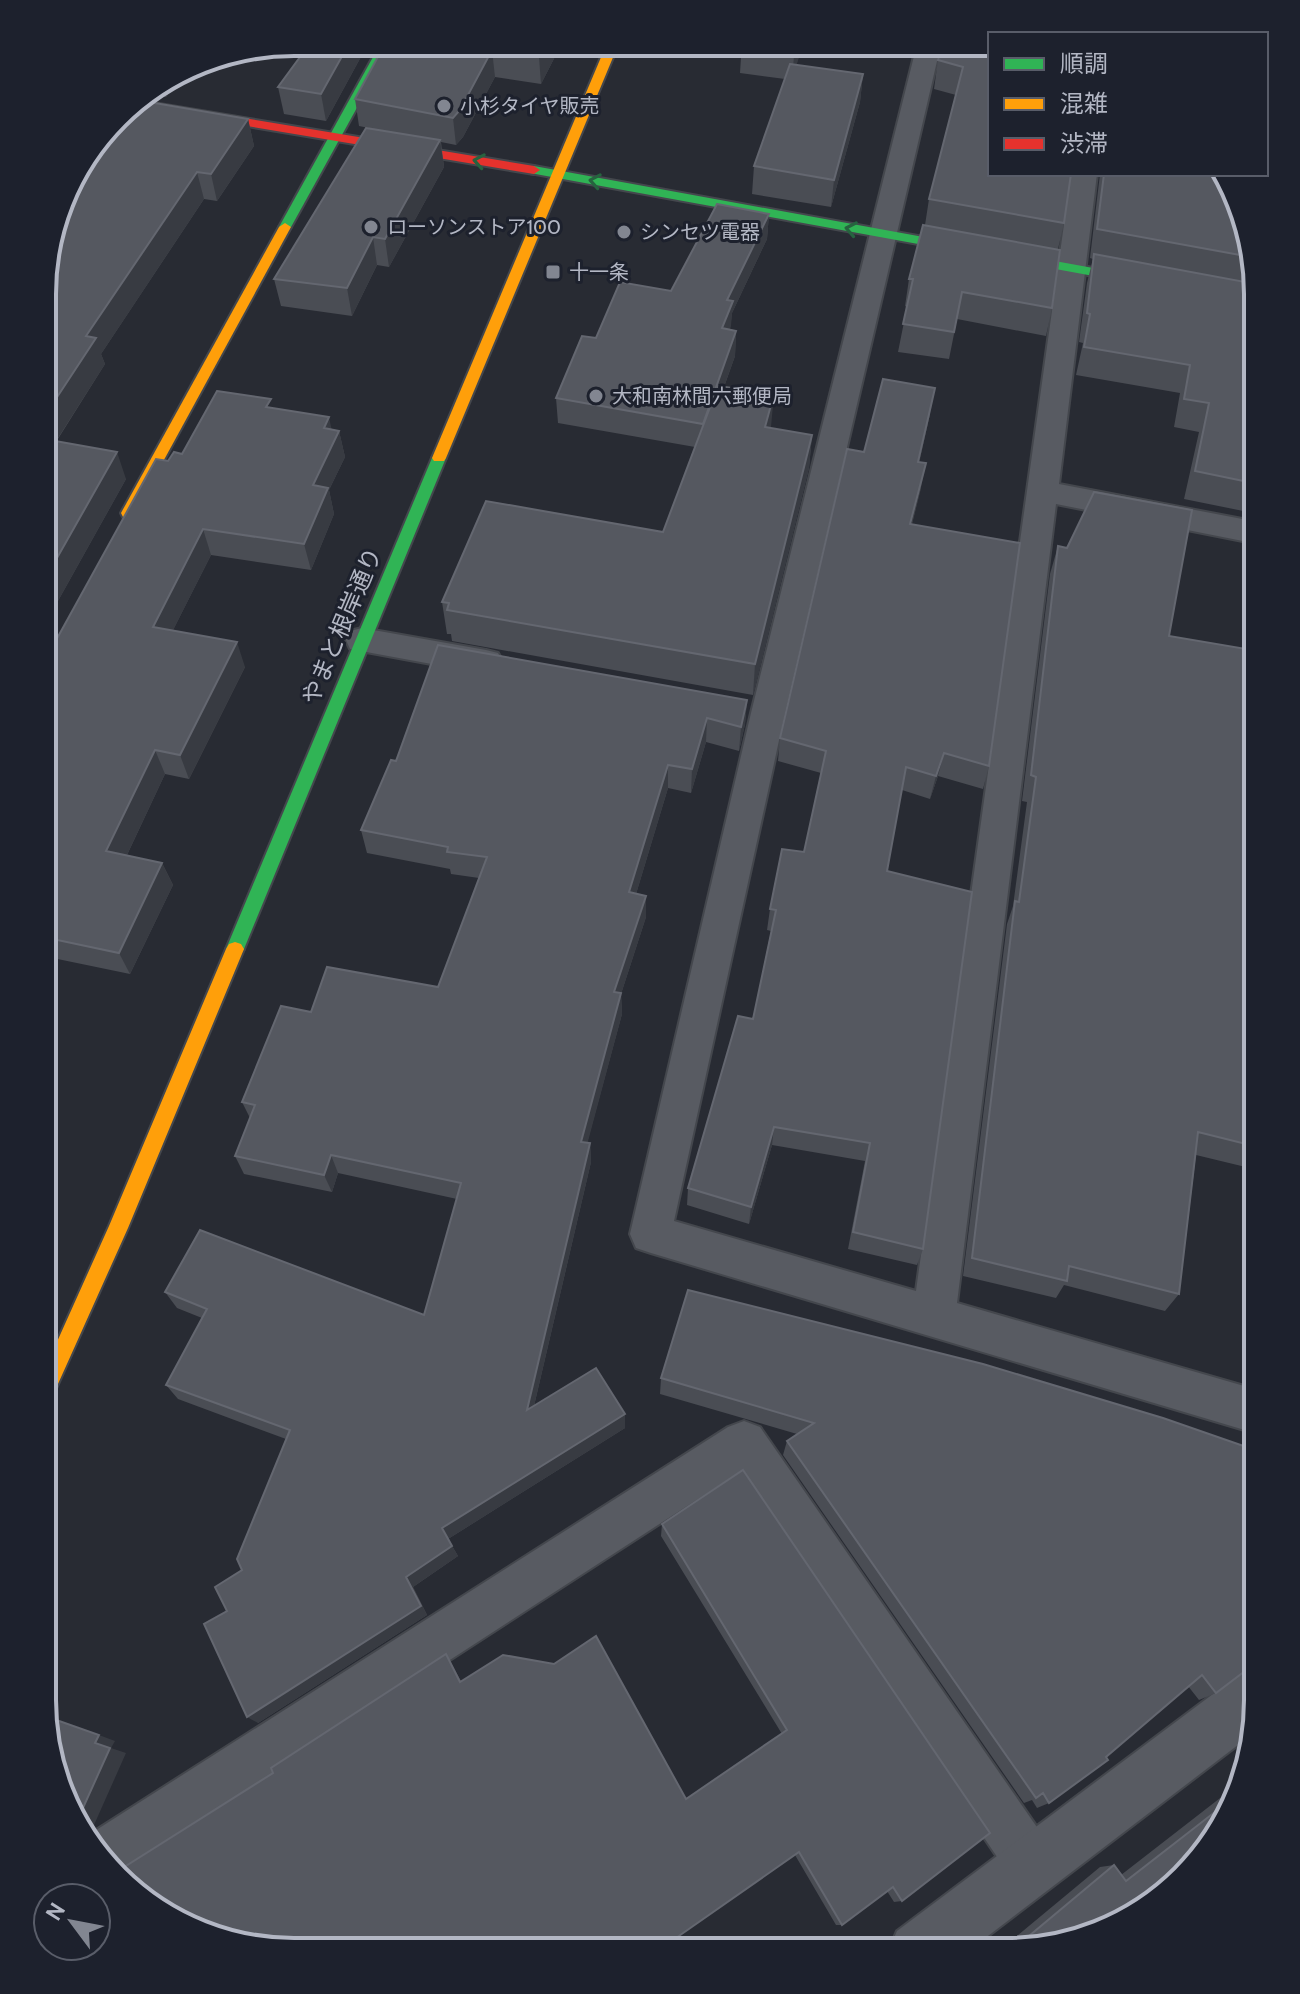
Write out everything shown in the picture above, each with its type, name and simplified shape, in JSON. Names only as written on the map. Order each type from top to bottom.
[{"type":"street","points":[[121,526],[379,57]]},
{"type":"street","name":"やまと根岸通り","points":[[56,1366],[118,1228],[607,57]]},
{"type":"street","points":[[148,106],[556,174],[1165,285]]},
{"type":"street","points":[[953,1938],[1032,1864],[1243,1706]]},
{"type":"lane","points":[[926,56],[882,235],[752,710],[651,1234],[1243,1408]]},
{"type":"lane","points":[[934,1318],[1084,176]]},
{"type":"lane","points":[[1042,491],[1244,530]]},
{"type":"lane","points":[[362,640],[521,669]]},
{"type":"lane","points":[[110,1851],[744,1443],[1032,1864]]},
{"type":"building","points":[[939,56],[988,56],[988,176],[1071,176],[1064,223],[929,199],[963,67],[938,60]]},
{"type":"building","points":[[300,57],[342,57],[321,94],[278,87]]},
{"type":"building","points":[[378,57],[488,57],[453,118],[355,99]]},
{"type":"building","points":[[790,64],[863,74],[834,180],[754,166]]},
{"type":"building","points":[[153,103],[248,119],[211,174],[197,172],[86,336],[96,338],[56,399],[56,294],[61,247],[81,189],[105,149]]},
{"type":"building","points":[[366,128],[440,140],[385,239],[373,237],[347,288],[274,279]]},
{"type":"building","points":[[1104,176],[1212,176],[1226,203],[1241,255],[1097,229]]},
{"type":"building","points":[[717,204],[769,214],[727,300],[733,301],[722,328],[736,331],[703,424],[556,398],[582,336],[596,338],[620,282],[671,291]]},
{"type":"building","points":[[923,225],[1060,250],[1052,308],[962,292],[954,332],[903,324],[913,279],[909,279]]},
{"type":"building","points":[[1094,254],[1243,282],[1244,481],[1195,471],[1209,403],[1184,399],[1190,365],[1084,347],[1090,314],[1087,313]]},
{"type":"building","points":[[883,379],[935,388],[918,462],[926,463],[910,524],[1020,543],[989,766],[944,753],[936,776],[906,767],[887,871],[972,892],[923,1249],[853,1232],[870,1143],[774,1127],[751,1207],[688,1188],[738,1016],[753,1019],[776,910],[770,909],[782,849],[804,852],[826,751],[780,738],[847,449],[864,452]]},
{"type":"building","points":[[718,386],[774,394],[765,427],[812,435],[755,664],[447,610],[449,603],[442,602],[486,501],[663,532]]},
{"type":"building","points":[[217,391],[271,399],[266,407],[329,417],[324,428],[339,431],[313,485],[328,488],[304,544],[203,529],[153,627],[237,642],[180,755],[155,750],[106,851],[162,863],[119,953],[56,940],[56,640],[156,459],[168,461],[174,452],[182,454]]},
{"type":"building","points":[[56,441],[117,452],[56,560]]},
{"type":"building","points":[[1094,492],[1192,510],[1169,636],[1244,649],[1243,1143],[1198,1132],[1179,1294],[1069,1266],[1067,1281],[972,1258],[1015,901],[1019,902],[1036,777],[1031,775],[1058,546],[1067,548]]},
{"type":"building","points":[[438,645],[747,700],[741,727],[707,718],[692,769],[668,765],[629,892],[646,896],[614,992],[621,993],[581,1142],[590,1143],[527,1410],[596,1368],[625,1414],[442,1528],[452,1546],[406,1577],[421,1606],[247,1717],[204,1624],[227,1611],[215,1587],[242,1570],[237,1559],[290,1430],[166,1385],[207,1309],[165,1292],[200,1230],[424,1315],[461,1183],[331,1155],[324,1175],[235,1156],[255,1105],[242,1102],[281,1006],[311,1012],[327,967],[438,987],[487,857],[447,852],[448,847],[361,830],[391,760],[396,761]]},
{"type":"building","points":[[688,1290],[983,1364],[1163,1418],[1243,1446],[1243,1673],[1216,1693],[1202,1675],[1106,1757],[1108,1760],[1049,1803],[1043,1793],[1036,1798],[787,1441],[814,1423],[661,1378]]},
{"type":"building","points":[[743,1470],[990,1833],[902,1901],[893,1887],[842,1925],[799,1852],[676,1938],[263,1936],[232,1930],[175,1906],[149,1889],[125,1867],[273,1773],[271,1768],[446,1654],[460,1682],[503,1655],[554,1664],[596,1636],[686,1799],[787,1730],[662,1524]]},
{"type":"building","points":[[58,1720],[99,1735],[95,1743],[110,1748],[83,1808],[64,1762]]},
{"type":"building","points":[[1215,1812],[1195,1845],[1151,1889],[1097,1920],[1053,1933],[1029,1936],[1114,1865],[1126,1881]]},
{"type":"traffic: fast","points":[[285,227],[379,57]]},
{"type":"traffic: fast","points":[[534,170],[1148,282]]},
{"type":"traffic: fast","points":[[235,949],[439,458]]},
{"type":"traffic: slow","points":[[439,458],[607,57]]},
{"type":"traffic: slow","points":[[128,513],[285,227]]},
{"type":"traffic: slow","points":[[56,1366],[118,1228],[235,949]]},
{"type":"traffic: jam","points":[[148,106],[534,170]]},
{"type":"place","name":"小杉タイヤ販売","points":[[444,106]]},
{"type":"place","name":"ローソンストア100","points":[[371,227]]},
{"type":"place","name":"シンセツ電器","points":[[624,232]]},
{"type":"place","name":"十一条","points":[[553,272]]},
{"type":"place","name":"大和南林間六郵便局","points":[[596,396]]}]
